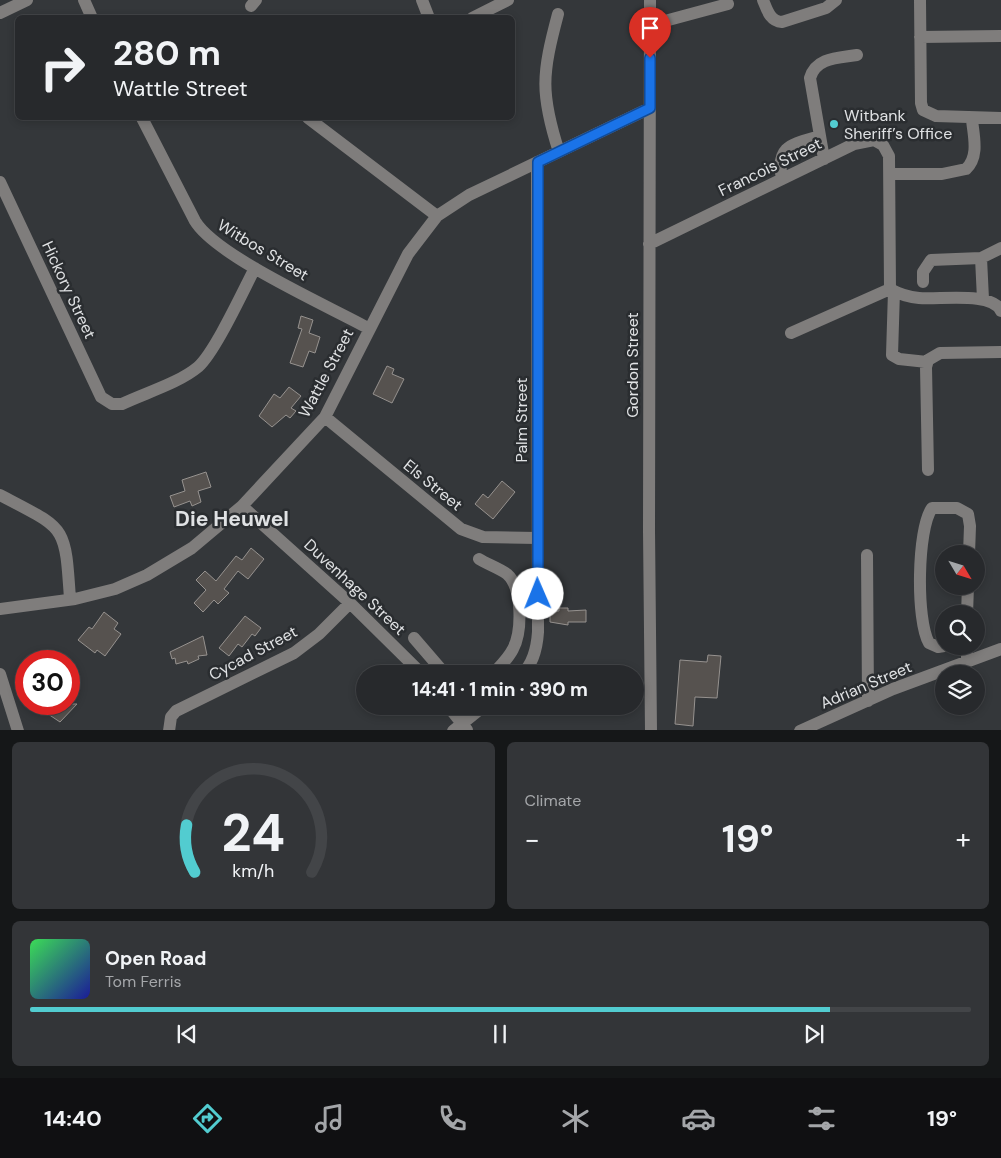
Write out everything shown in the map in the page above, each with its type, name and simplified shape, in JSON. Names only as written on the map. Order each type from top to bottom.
[{"type":"street","points":[[0,13],[27,0]]},
{"type":"street","points":[[84,0],[91,15]]},
{"type":"street","points":[[422,0],[428,15]]},
{"type":"street","points":[[478,15],[508,0]]},
{"type":"street","name":"Gordon Street","points":[[650,0],[651,730]]},
{"type":"street","points":[[763,0],[770,16],[777,22],[782,22],[826,8],[836,0]]},
{"type":"street","points":[[920,0],[921,102],[924,110],[936,116],[1001,118]]},
{"type":"street","points":[[650,25],[728,4]]},
{"type":"street","points":[[558,14],[546,57],[544,82],[548,118],[560,152]]},
{"type":"street","points":[[920,36],[1001,36]]},
{"type":"street","points":[[824,159],[810,78],[813,69],[821,63],[857,55]]},
{"type":"street","name":"Wattle Street","points":[[0,609],[70,600],[115,589],[147,575],[192,548],[242,506],[325,417],[368,328],[408,254],[437,216],[469,195],[650,108]]},
{"type":"street","points":[[890,174],[942,174],[966,168],[974,158],[972,118]]},
{"type":"street","name":"Witbos Street","points":[[143,120],[198,227],[218,246],[255,268],[368,328]]},
{"type":"street","points":[[311,120],[437,216]]},
{"type":"street","points":[[782,179],[779,164],[785,150],[792,145],[820,136]]},
{"type":"street","name":"Francois Street","points":[[649,244],[854,144],[874,140],[886,149],[889,156],[892,354],[899,359],[927,362]]},
{"type":"street","name":"Palm Street","points":[[529,665],[537,646],[538,162]]},
{"type":"street","name":"Hickory Street","points":[[0,182],[101,397],[107,402],[116,405],[189,373],[200,366],[210,352],[255,268]]},
{"type":"street","points":[[923,282],[923,272],[931,260],[981,258],[1001,248]]},
{"type":"street","points":[[791,333],[892,290],[919,298],[995,304],[981,258]]},
{"type":"street","points":[[928,470],[927,362],[934,355],[940,353],[1001,352]]},
{"type":"street","name":"Els Street","points":[[325,417],[461,529],[483,537],[537,538]]},
{"type":"street","points":[[0,495],[56,526],[64,539],[70,600]]},
{"type":"street","name":"Duvenhage Street","points":[[242,506],[350,603],[413,665]]},
{"type":"street","points":[[935,646],[929,643],[921,620],[921,546],[924,523],[932,508],[957,508],[968,514],[969,545]]},
{"type":"street","points":[[867,555],[868,701]]},
{"type":"street","points":[[479,559],[506,574],[515,587],[519,604],[519,621],[514,647],[500,665]]},
{"type":"street","name":"Cycad Street","points":[[169,728],[171,717],[180,708],[294,653],[319,634],[350,603]]},
{"type":"street","points":[[414,638],[436,665]]},
{"type":"street","name":"Adrian Street","points":[[800,730],[967,661],[1001,649]]},
{"type":"street","points":[[967,655],[967,661]]},
{"type":"street","points":[[0,674],[18,730]]},
{"type":"street","points":[[453,715],[461,728],[475,715]]},
{"type":"building","points":[[301,316],[313,320],[309,333],[320,337],[315,353],[309,351],[303,367],[290,363],[302,329],[298,328]]},
{"type":"building","points":[[387,366],[394,369],[392,374],[404,379],[392,403],[373,394]]},
{"type":"building","points":[[289,387],[301,396],[291,408],[296,411],[290,418],[286,415],[272,427],[259,416],[274,394],[280,398]]},
{"type":"building","points":[[206,472],[211,487],[198,491],[201,502],[192,506],[190,501],[174,507],[170,496],[185,491],[182,480]]},
{"type":"building","points":[[502,481],[515,492],[493,519],[475,504],[483,494],[488,498]]},
{"type":"building","points":[[251,548],[264,559],[248,579],[238,571],[224,589],[229,593],[218,604],[214,600],[203,612],[194,603],[206,590],[196,580],[205,571],[216,581],[236,556],[242,560]]},
{"type":"building","points":[[559,608],[568,608],[568,611],[586,610],[586,622],[568,622],[568,625],[550,622],[550,611],[559,611]]},
{"type":"building","points":[[104,612],[118,623],[114,629],[121,634],[105,656],[97,650],[95,653],[78,640],[89,627],[92,629]]},
{"type":"building","points":[[245,616],[261,628],[255,636],[252,634],[242,647],[238,644],[229,656],[219,648]]},
{"type":"building","points":[[203,636],[207,655],[198,656],[199,659],[188,664],[187,661],[176,664],[175,658],[172,659],[170,652]]},
{"type":"building","points":[[708,655],[721,656],[717,698],[695,697],[693,726],[675,724],[680,660],[707,662]]},
{"type":"building","points":[[50,715],[67,715],[60,722]]},
{"type":"place","name":"Witbank Sheriff’s Office","points":[[834,124]]},
{"type":"district","name":"Die Heuwel","points":[[232,519]]},
{"type":"route","points":[[538,594],[538,162],[650,108],[650,58]]}]
